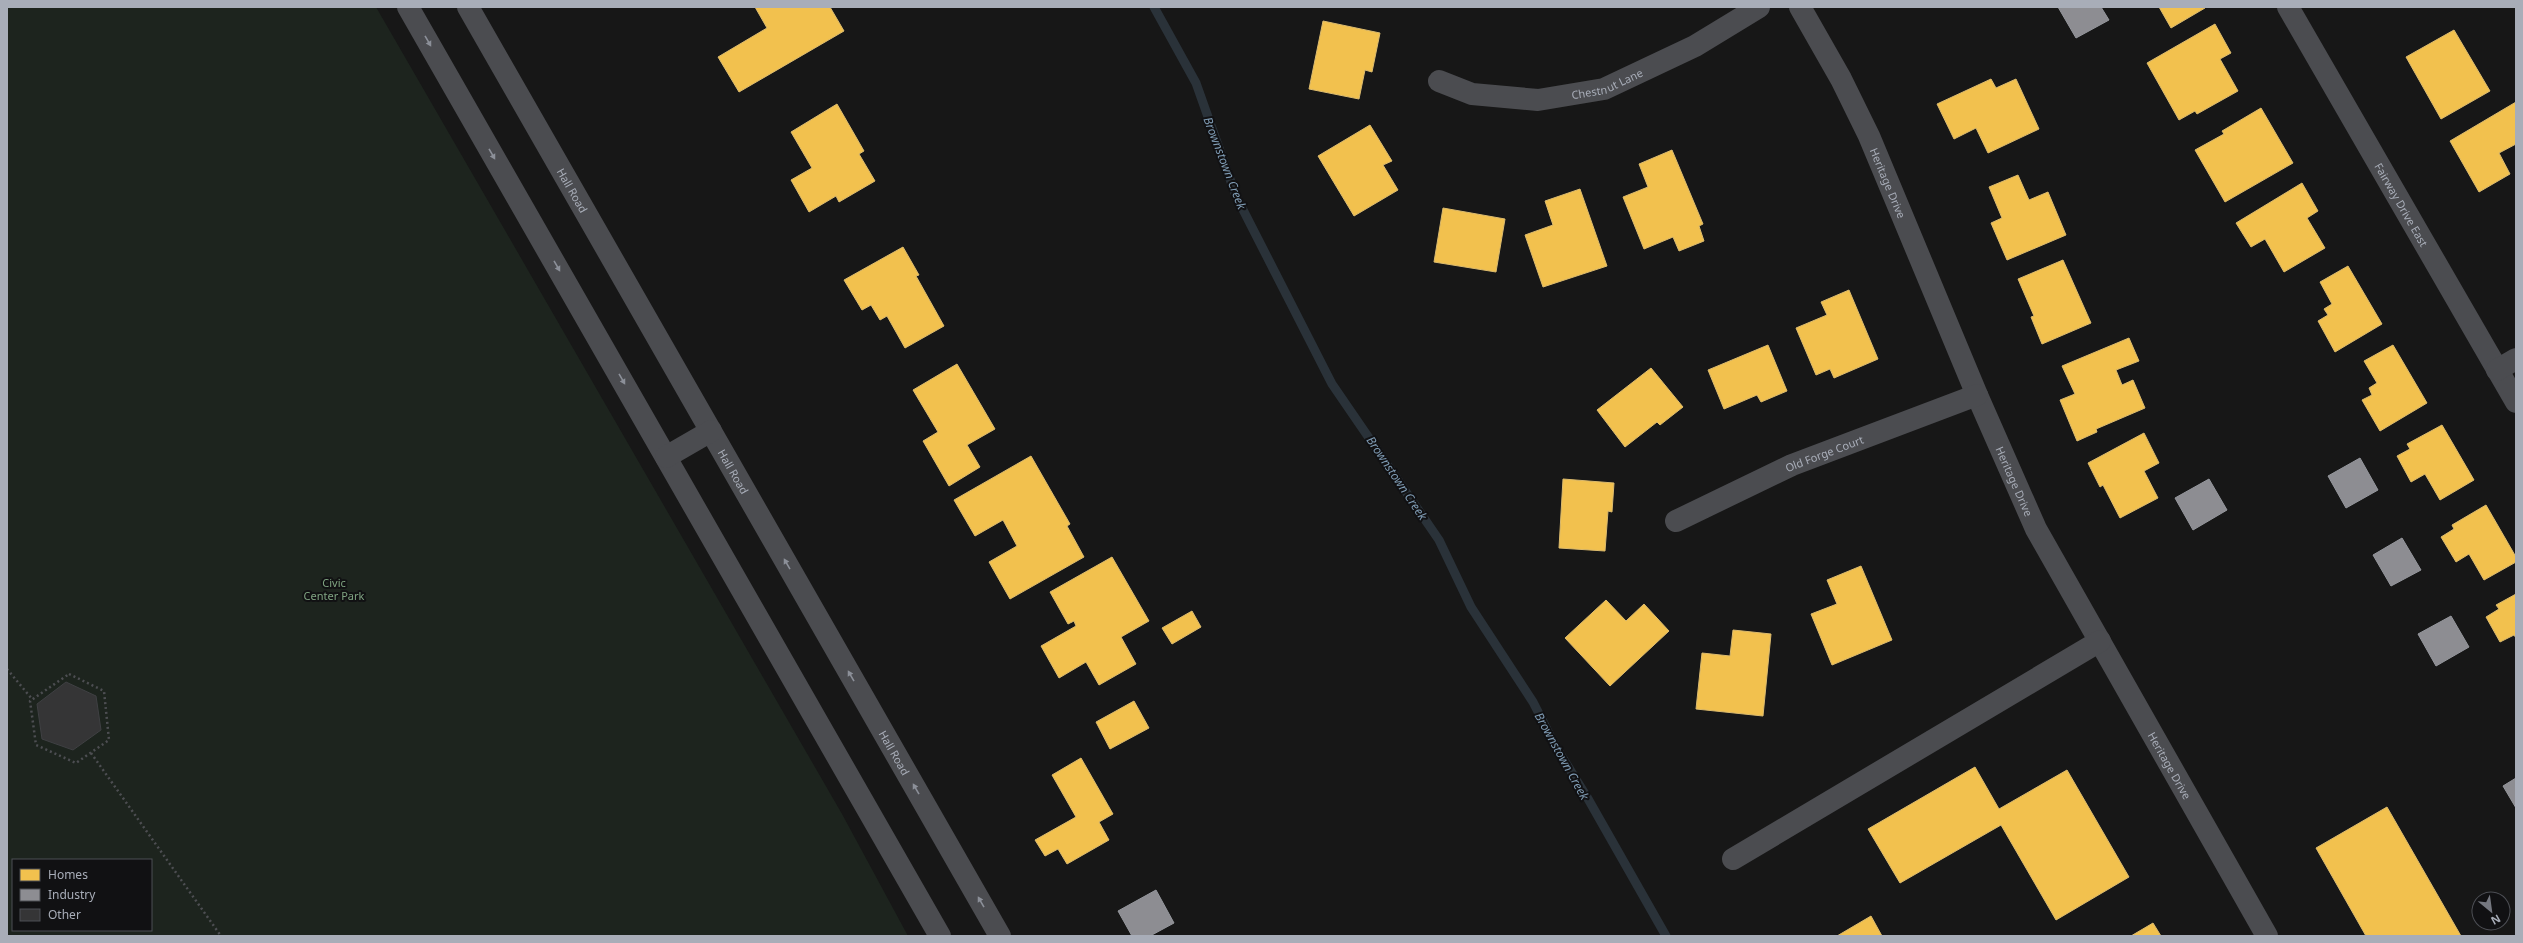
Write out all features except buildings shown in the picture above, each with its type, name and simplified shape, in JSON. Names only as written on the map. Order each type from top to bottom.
[{"type":"street","points":[[408,7],[940,936]]},
{"type":"street","name":"Hall Road","points":[[468,7],[1000,936]]},
{"type":"street","name":"Chestnut Lane","points":[[1439,81],[1472,94],[1538,100],[1604,89],[1695,46],[1760,7]]},
{"type":"street","name":"Heritage Drive","points":[[1800,7],[1840,78],[1869,136],[1977,395],[2036,529],[2268,936]]},
{"type":"street","name":"Fairway Drive East","points":[[2288,7],[2516,402]]},
{"type":"street","points":[[2497,370],[2516,359]]},
{"type":"street","name":"Old Forge Court","points":[[1676,521],[1792,465],[1977,395]]},
{"type":"street","points":[[666,457],[711,431]]},
{"type":"street","points":[[1733,859],[2100,641]]},
{"type":"path","points":[[7,669],[32,700]]},
{"type":"path","points":[[69,674],[104,691],[110,740],[91,753],[76,763],[36,745],[30,701],[69,674]]},
{"type":"path","points":[[91,753],[221,936]]},
{"type":"green space","name":"Civic Center Park","points":[[7,7],[376,7],[842,814],[908,936],[7,936]]},
{"type":"waterway","name":"Brownstown Creek","points":[[1154,7],[1196,83],[1236,196],[1332,384],[1439,540],[1471,607],[1533,702],[1556,747],[1587,797],[1666,936]]}]
